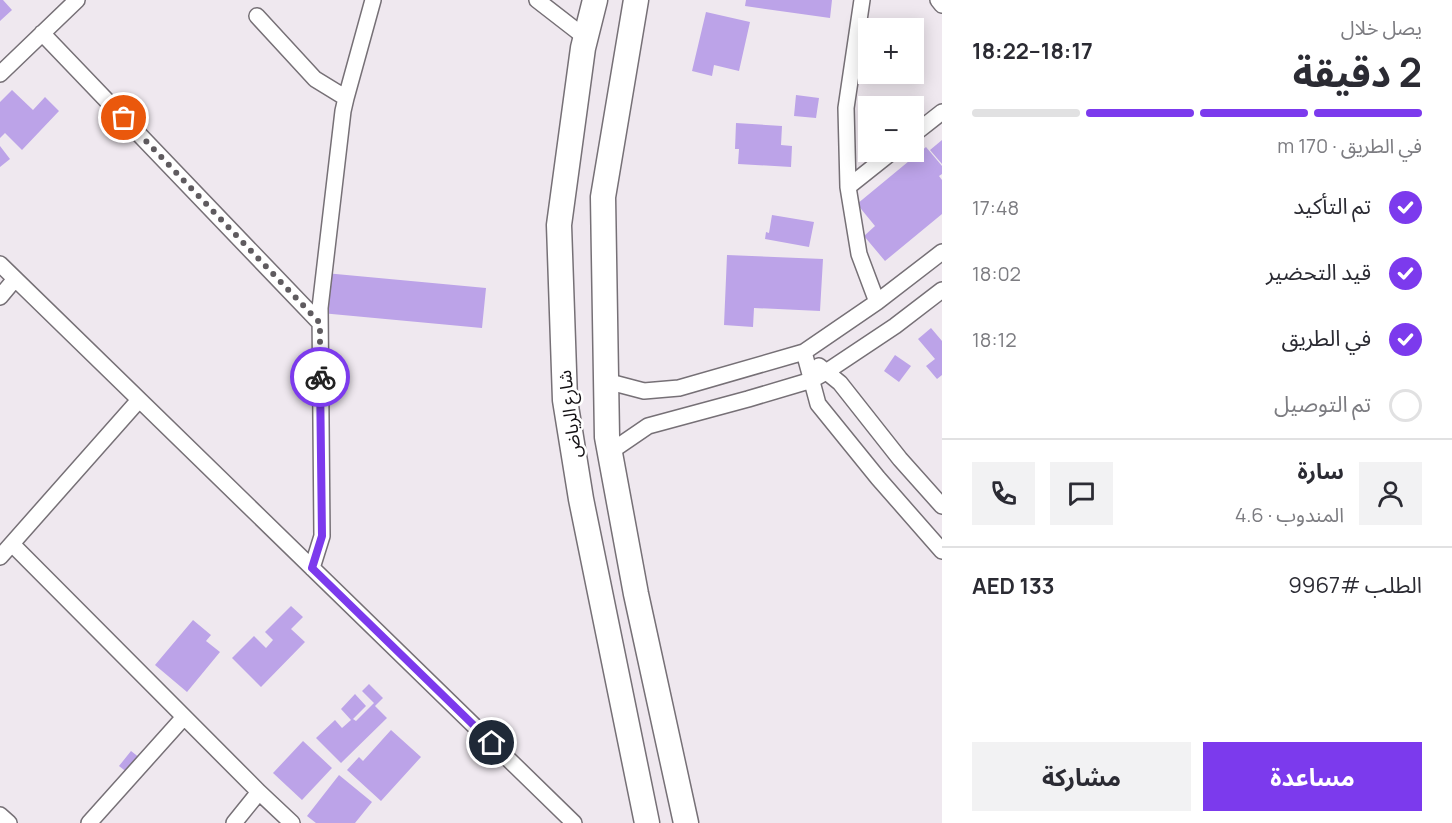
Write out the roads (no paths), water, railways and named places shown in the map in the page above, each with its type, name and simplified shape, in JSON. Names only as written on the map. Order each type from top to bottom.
[{"type":"main road","name":"شارع الرياض","points":[[595,0],[586,38],[559,225],[565,400],[581,499],[647,823]]},
{"type":"main road","name":"شارع الرياض","points":[[636,0],[603,197],[607,437],[636,594],[686,823]]},
{"type":"street","points":[[0,74],[77,0]]},
{"type":"street","points":[[312,568],[322,536],[320,308],[346,98],[373,0]]},
{"type":"street","points":[[537,0],[586,38]]},
{"type":"street","points":[[862,0],[846,108],[848,187],[859,254],[878,302]]},
{"type":"street","points":[[938,0],[942,5]]},
{"type":"street","points":[[256,16],[315,79],[346,98]]},
{"type":"street","points":[[42,33],[320,323]]},
{"type":"street","points":[[924,126],[942,112]]},
{"type":"street","points":[[848,187],[879,162]]},
{"type":"street","points":[[606,381],[644,391],[679,388],[804,352],[878,302],[942,252]]},
{"type":"street","points":[[0,264],[574,823]]},
{"type":"street","points":[[0,297],[15,279]]},
{"type":"street","points":[[610,452],[648,426],[812,380],[895,326],[942,290]]},
{"type":"street","points":[[804,352],[840,383],[900,459],[942,507]]},
{"type":"street","points":[[804,352],[818,404],[878,478],[942,551]]},
{"type":"street","points":[[0,557],[139,400]]},
{"type":"street","points":[[12,544],[292,823]]},
{"type":"street","points":[[89,823],[184,717]]},
{"type":"street","points":[[234,823],[259,792]]},
{"type":"street","points":[[0,815],[9,823]]}]
